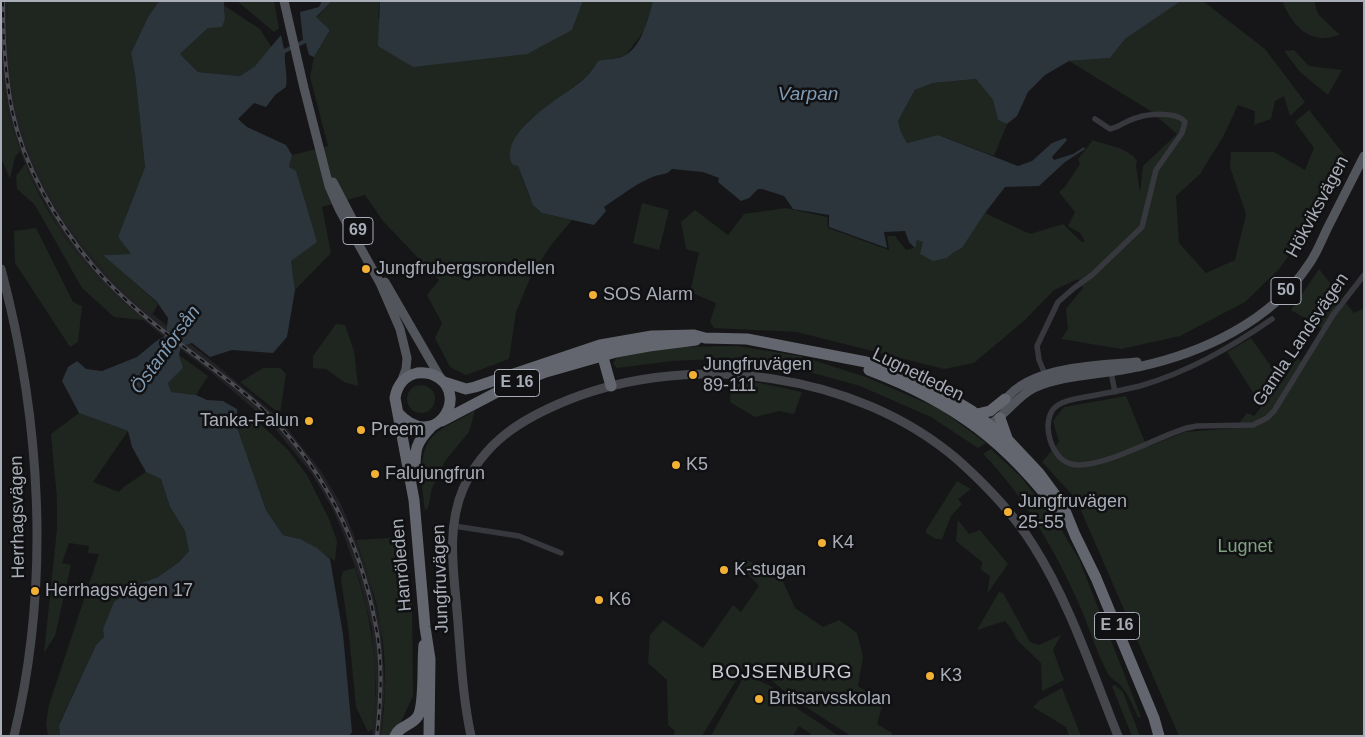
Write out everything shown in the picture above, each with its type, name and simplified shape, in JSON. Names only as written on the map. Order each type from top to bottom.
[{"type":"highway","name":"Lugnetleden","points":[[434,425],[525,379],[637,338],[694,335],[705,338],[747,339],[883,366],[916,379],[943,393],[977,414],[1023,468],[1075,535]]},
{"type":"highway","name":"Lugnetleden","points":[[442,381],[466,389],[475,388],[602,350]]},
{"type":"highway","points":[[602,350],[611,386]]},
{"type":"highway","name":"Lugnetleden","points":[[845,358],[932,397],[1008,439],[1039,473],[1064,508],[1096,578],[1154,718],[1164,736]]},
{"type":"highway","points":[[400,384],[414,374],[424,372],[433,374],[442,381]]},
{"type":"highway","name":"E 16","points":[[434,425],[443,419],[450,405],[450,397],[442,381]]},
{"type":"highway","name":"E 16","points":[[398,413],[395,398],[400,384]]},
{"type":"highway","name":"50","points":[[977,414],[990,411],[1005,399]]},
{"type":"highway","points":[[398,413],[405,421],[414,426],[434,425]]},
{"type":"highway","name":"Hanröleden","points":[[398,413],[414,500],[425,627],[430,659],[428,736]]},
{"type":"highway","points":[[1000,418],[1008,439]]},
{"type":"highway","name":"Hanröleden","points":[[414,500],[417,447],[422,436],[434,425]]},
{"type":"highway","name":"Hanröleden","points":[[395,736],[399,729],[409,725],[417,718],[420,710],[425,627]]},
{"type":"highway","name":"Lugnetleden","points":[[1154,718],[1159,736]]},
{"type":"highway","name":"Hanröleden","points":[[409,725],[421,728],[428,736]]},
{"type":"main road","name":"69","points":[[284,1],[329,186],[339,209],[380,283],[400,329],[408,358],[400,384]]},
{"type":"main road","name":"Hökviksvägen","points":[[987,428],[1005,399],[1023,384],[1047,378],[1073,368],[1111,368],[1137,362],[1150,363],[1185,354],[1212,344],[1236,331],[1265,311],[1291,287],[1309,264],[1364,156]]},
{"type":"main road","name":"69","points":[[325,169],[331,177],[391,294],[442,381]]},
{"type":"main road","name":"Hökviksvägen","points":[[987,428],[1000,418],[1022,395],[1047,378]]},
{"type":"street","points":[[1047,378],[1039,360],[1037,346],[1058,302],[1092,275],[1142,227],[1156,170],[1182,134],[1185,122],[1182,117],[1164,115],[1135,118],[1117,128],[1110,129],[1095,119]]},
{"type":"street","name":"Herrhagsvägen","points":[[1,269],[13,312],[24,373],[32,432],[36,498],[36,568],[32,625],[14,736]]},
{"type":"street","name":"Gamla Landsvägen","points":[[1115,392],[1072,400],[1062,403],[1053,409],[1048,420],[1049,435],[1053,448],[1061,459],[1070,464],[1090,464],[1122,454],[1187,428],[1197,426],[1253,425],[1260,422],[1274,411],[1333,315],[1364,275]]},
{"type":"street","points":[[1111,368],[1115,392],[1140,386],[1196,365],[1233,345],[1272,319]]},
{"type":"street","name":"Jungfruvägen","points":[[471,736],[463,681],[453,553],[455,513],[464,488],[481,458],[507,433],[536,414],[589,392],[611,386],[664,377],[715,374],[795,383],[828,391],[867,406],[917,431],[935,442],[957,460],[983,484],[1014,518],[1033,544],[1050,573],[1118,736]]},
{"type":"street","points":[[454,526],[519,536],[560,554]]},
{"type":"shaded area","points":[[1,1],[7,1],[11,73],[17,110],[24,135],[40,174],[77,238],[98,265],[131,297],[218,366],[279,418],[319,468],[341,504],[369,578],[381,628],[385,689],[381,736],[372,736],[376,689],[372,629],[360,581],[332,508],[312,474],[272,425],[212,373],[159,333],[109,291],[81,259],[58,227],[31,178],[8,113],[1,76]]},
{"type":"green space","points":[[7,1],[159,1],[148,17],[131,53],[145,167],[118,237],[131,254],[104,255],[158,304],[152,315],[119,287],[98,264],[68,225],[43,182],[24,136],[14,98],[9,57]]},
{"type":"green space","points":[[237,1],[274,1],[279,28],[274,32]]},
{"type":"green space","points":[[332,1],[380,1],[378,18],[572,30],[583,1],[653,1],[644,31],[625,56],[598,61],[587,76],[528,122],[518,166],[529,196],[542,213],[572,220],[551,245],[531,276],[516,312],[509,359],[466,375],[450,367],[435,338],[442,323],[427,295],[439,280],[383,221],[365,195],[322,207],[331,253],[295,290],[291,261],[289,167],[292,155],[328,146],[310,77],[314,57],[330,30],[316,18]]},
{"type":"green space","points":[[1181,1],[1203,1],[1265,49],[1305,102],[1290,116],[1284,96],[1275,101],[1271,119],[1254,125],[1255,111],[1238,105],[1223,137],[1200,174],[1176,196],[1179,243],[1206,273],[1235,260],[1246,214],[1230,167],[1231,152],[1274,152],[1305,170],[1314,148],[1295,122],[1309,110],[1346,157],[1303,236],[1279,269],[1245,302],[1180,336],[1121,349],[1061,339],[1068,329],[1066,309],[1083,288],[1078,279],[1054,290],[1025,320],[974,363],[944,369],[797,332],[714,328],[710,322],[716,303],[690,292],[699,253],[686,249],[681,222],[695,210],[728,235],[744,214],[786,208],[827,217],[828,228],[889,250],[887,236],[895,236],[906,250],[914,248],[917,240],[947,258],[962,248],[985,213],[1030,234],[1063,224],[1082,242],[1085,242],[1080,233],[1068,226],[1075,212],[1059,192],[1065,187],[1080,164],[1078,159],[1093,140],[1123,150],[1133,156],[1137,161],[1140,193],[1143,166],[1177,134],[1149,110],[1069,61],[1110,58],[1125,39]]},
{"type":"green space","points":[[1282,1],[1314,1],[1318,14],[1340,35],[1322,38],[1301,30],[1288,14]]},
{"type":"green space","points":[[225,6],[260,29],[272,48],[255,66],[240,76],[198,72],[180,54],[208,28],[225,19]]},
{"type":"green space","points":[[1294,50],[1309,66],[1342,70],[1328,95],[1300,72],[1284,51]]},
{"type":"green space","points":[[1,76],[8,113],[20,151],[15,157],[10,179],[1,158]]},
{"type":"green space","points":[[976,79],[993,100],[998,120],[1007,124],[994,156],[938,135],[907,143],[898,121],[915,90],[933,83]]},
{"type":"green space","points":[[25,164],[47,210],[74,250],[106,286],[144,320],[114,317],[82,288],[35,205],[17,189],[16,176]]},
{"type":"green space","points":[[642,203],[669,210],[659,250],[633,243]]},
{"type":"green space","points":[[36,228],[73,302],[82,306],[78,342],[70,347],[15,263],[14,231]]},
{"type":"green space","name":"Lugnet","points":[[1319,269],[1354,313],[1364,308],[1364,736],[1179,736],[1076,499],[1042,462],[1059,442],[1053,421],[1064,407],[1126,396],[1147,447],[1185,432],[1235,428],[1247,413],[1254,416],[1262,406],[1227,352],[1251,338],[1282,382],[1297,358],[1304,363],[1325,330],[1291,310]]},
{"type":"green space","points":[[336,324],[345,325],[354,351],[358,386],[344,382],[326,369],[313,368],[313,356]]},
{"type":"green space","points":[[737,346],[800,356],[866,377],[940,409],[986,443],[978,448],[931,417],[860,386],[795,368],[736,358],[672,361],[617,368],[613,364],[616,358],[669,347]]},
{"type":"green space","points":[[179,355],[208,376],[196,395],[170,392],[168,383],[183,368]]},
{"type":"green space","points":[[263,368],[280,368],[286,374],[280,414],[240,382]]},
{"type":"green space","points":[[731,382],[760,383],[802,392],[794,414],[779,411],[755,417],[730,402]]},
{"type":"green space","points":[[421,385],[431,389],[435,399],[431,409],[421,413],[411,409],[407,399],[411,389]]},
{"type":"green space","points":[[475,410],[469,432],[445,461],[432,488],[428,508],[425,510],[422,462],[427,444],[436,433]]},
{"type":"green space","points":[[79,413],[128,431],[93,482],[119,492],[146,472],[161,479],[170,507],[185,531],[189,551],[179,562],[158,577],[139,584],[103,629],[104,637],[96,645],[59,724],[60,736],[48,736],[46,724],[49,705],[99,554],[88,553],[89,546],[69,543],[62,563],[71,565],[55,636],[44,653],[57,529],[57,499],[51,434]]},
{"type":"green space","points":[[252,416],[288,450],[307,475],[329,519],[337,541],[335,561],[300,539],[283,535],[266,510],[238,430]]},
{"type":"green space","points":[[991,449],[1021,477],[1056,521],[1079,559],[1141,717],[1138,717],[1122,687],[1108,674],[1070,584],[1037,524],[1012,487],[983,454]]},
{"type":"green space","points":[[957,481],[971,489],[958,499],[962,504],[951,516],[942,539],[936,539],[926,533],[926,530]]},
{"type":"green space","points":[[958,520],[969,534],[980,530],[1008,564],[987,594],[990,576],[981,570],[982,562],[956,541]]},
{"type":"green space","points":[[405,537],[412,603],[413,696],[400,724],[389,736],[381,736],[385,682],[383,642],[374,595],[356,540]]},
{"type":"green space","points":[[743,558],[781,577],[795,608],[823,627],[839,620],[857,633],[863,657],[858,686],[883,703],[877,724],[892,733],[892,736],[851,736],[798,702],[766,676],[745,666],[702,736],[673,736],[675,731],[668,725],[667,680],[648,663],[650,635],[663,620],[703,648],[733,605],[741,612],[759,586],[737,565]]},
{"type":"green space","points":[[355,568],[370,628],[375,668],[373,729],[368,732],[356,707],[348,626],[341,580],[343,571]]},
{"type":"green space","points":[[999,592],[1003,593],[1030,642],[1039,645],[1061,635],[1053,650],[1064,680],[1042,691],[1041,663],[1017,640],[1005,621],[977,630]]},
{"type":"green space","name":"Britsarvsskolan","points":[[745,674],[772,687],[801,711],[839,736],[810,736],[811,734],[799,726],[793,736],[711,736]]},
{"type":"green space","points":[[1115,685],[1123,692],[1140,736],[1132,736],[1112,686]]},
{"type":"green space","points":[[1062,688],[1081,736],[1069,736],[1066,727],[1033,707],[1040,700]]},
{"type":"water","name":"Östanforsån","points":[[159,1],[224,1],[225,19],[222,27],[208,28],[180,54],[198,72],[240,76],[255,66],[281,35],[284,49],[303,40],[300,12],[319,7],[322,1],[332,1],[316,17],[330,30],[314,57],[309,55],[306,43],[285,53],[286,87],[275,95],[266,107],[254,103],[238,119],[247,127],[286,145],[292,155],[289,167],[296,171],[317,242],[291,261],[295,290],[287,337],[273,353],[232,350],[210,357],[192,343],[181,346],[179,355],[183,368],[168,383],[171,392],[196,395],[207,400],[223,401],[237,409],[238,430],[266,510],[283,535],[300,539],[317,548],[330,559],[343,634],[352,732],[349,736],[60,736],[59,725],[96,645],[104,637],[103,629],[114,602],[139,584],[158,577],[179,562],[189,551],[185,531],[170,507],[161,479],[146,472],[132,447],[128,431],[79,413],[62,381],[68,367],[77,361],[86,369],[102,371],[137,357],[166,335],[168,318],[157,302],[103,255],[131,254],[118,237],[145,167],[131,53],[148,17]]},
{"type":"water","points":[[380,1],[583,1],[572,30],[527,54],[413,67],[378,46]]},
{"type":"water","name":"Varpan","points":[[653,1],[1181,1],[1125,39],[1110,58],[1069,61],[1045,75],[1028,92],[1017,116],[1007,124],[998,120],[993,100],[976,79],[933,83],[915,90],[898,121],[907,143],[938,135],[1018,166],[1032,161],[1052,143],[1065,138],[1067,140],[1052,157],[1054,160],[1073,154],[1084,147],[1085,149],[1065,162],[1039,186],[1005,187],[962,248],[947,258],[933,261],[920,254],[923,242],[917,240],[915,248],[909,242],[905,231],[884,232],[887,248],[829,227],[829,215],[793,209],[784,196],[758,189],[749,198],[741,201],[718,182],[719,178],[703,172],[672,169],[666,174],[655,176],[642,182],[604,207],[606,211],[594,225],[542,213],[533,205],[518,166],[512,164],[510,151],[515,139],[536,115],[586,77],[598,61],[621,57],[630,52],[640,39]]},
{"type":"railway","points":[[3,1],[6,69],[17,131],[33,173],[67,232],[94,267],[131,305],[237,387],[280,427],[301,451],[335,506],[349,535],[360,565],[376,627],[381,681],[377,736]]},
{"type":"place","name":"Jungfrubergsrondellen","points":[[366,269]]},
{"type":"place","name":"SOS Alarm","points":[[593,295]]},
{"type":"place","name":"Jungfruvägen 89-111","points":[[693,375]]},
{"type":"place","name":"Tanka-Falun","points":[[309,421]]},
{"type":"place","name":"Preem","points":[[361,430]]},
{"type":"place","name":"K5","points":[[676,465]]},
{"type":"place","name":"Falujungfrun","points":[[375,474]]},
{"type":"place","name":"Jungfruvägen 25-55","points":[[1008,512]]},
{"type":"place","name":"K4","points":[[822,543]]},
{"type":"place","name":"K-stugan","points":[[724,570]]},
{"type":"place","name":"Herrhagsvägen 17","points":[[35,591]]},
{"type":"place","name":"K6","points":[[599,600]]},
{"type":"place","name":"K3","points":[[930,676]]},
{"type":"place","name":"Britsarvsskolan","points":[[759,699]]},
{"type":"district","name":"BOJSENBURG","points":[[782,673]]}]
